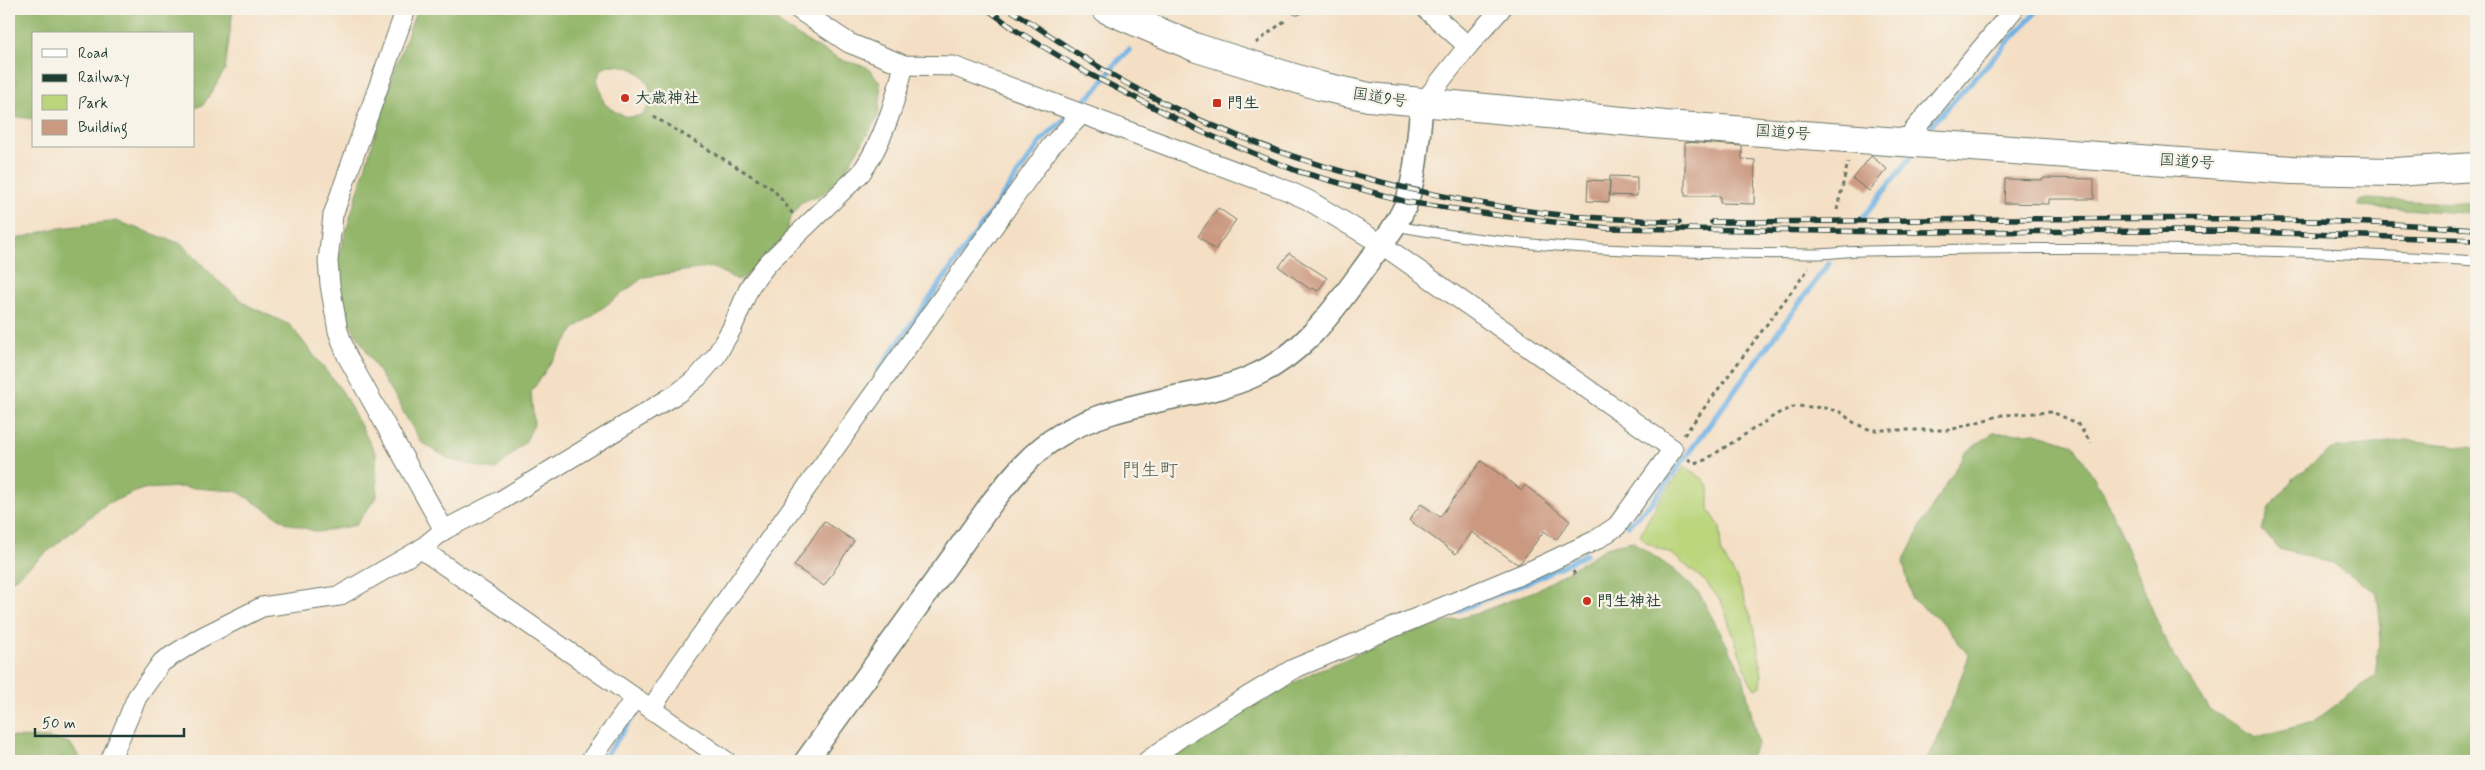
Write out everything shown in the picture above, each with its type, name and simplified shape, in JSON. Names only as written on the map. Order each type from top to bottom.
[{"type":"highway","name":"国道9号","points":[[1106,9],[1197,48],[1281,75],[1369,97],[1422,104],[1665,125],[2292,170],[2394,172],[2476,167]]},
{"type":"street","points":[[406,9],[340,189],[333,215],[328,261],[330,286],[338,331],[347,356],[444,530]]},
{"type":"street","points":[[798,9],[849,43],[904,65],[953,66],[1286,190],[1387,235],[1673,449],[1616,526],[1596,540],[1532,570],[1293,669],[1192,730],[1147,761]]},
{"type":"street","points":[[1426,9],[1468,46]]},
{"type":"street","points":[[806,761],[993,501],[1008,482],[1042,449],[1058,436],[1092,419],[1121,410],[1226,386],[1252,377],[1292,352],[1330,316],[1402,212],[1410,191],[1422,104],[1468,46],[1501,9]]},
{"type":"street","points":[[1904,142],[2014,9]]},
{"type":"street","points":[[110,761],[137,696],[162,662],[200,638],[262,607],[339,596],[421,549],[444,530],[500,501],[620,430],[678,393],[698,377],[716,356],[728,335],[750,286],[768,263],[861,173],[885,126],[904,65]]},
{"type":"street","points":[[652,708],[679,666],[1073,112]]},
{"type":"street","points":[[421,549],[726,761]]},
{"type":"street","points":[[590,761],[634,698]]},
{"type":"lane","points":[[1387,235],[1432,233],[1566,246],[1816,254],[1865,251],[2029,249],[2350,253],[2476,261]]},
{"type":"path","points":[[1256,43],[1298,9]]},
{"type":"path","points":[[653,116],[773,189],[804,228]]},
{"type":"path","points":[[1836,210],[1848,160]]},
{"type":"path","points":[[1673,449],[1812,264],[1816,254]]},
{"type":"path","points":[[1689,460],[1694,463],[1705,460],[1777,414],[1796,406],[1825,408],[1840,412],[1856,424],[1871,430],[1950,430],[2002,415],[2052,412],[2078,423],[2091,443]]},
{"type":"green space","points":[[9,9],[233,9],[225,70],[203,105],[195,108],[195,32],[32,32],[32,119],[9,116]]},
{"type":"green space","points":[[417,9],[772,9],[780,24],[813,45],[844,61],[867,67],[879,81],[881,93],[878,117],[843,174],[824,193],[800,203],[789,221],[787,236],[758,270],[738,280],[711,267],[644,277],[574,329],[531,392],[534,424],[526,441],[495,470],[451,460],[421,442],[349,322],[333,274],[395,69]],"holes":[[[608,65],[629,68],[643,76],[650,88],[650,100],[645,111],[636,116],[622,115],[604,103],[597,79],[601,70]]]},
{"type":"green space","points":[[2369,199],[2476,204],[2476,214],[2359,206],[2359,201]]},
{"type":"green space","points":[[116,221],[182,244],[218,281],[249,306],[290,325],[342,391],[376,454],[377,496],[356,525],[318,532],[287,523],[237,491],[181,487],[143,489],[106,504],[9,583],[9,241],[53,229]]},
{"type":"green space","points":[[1993,433],[2036,433],[2074,445],[2103,492],[2168,647],[2210,710],[2257,737],[2313,722],[2375,676],[2381,628],[2377,593],[2332,563],[2279,549],[2262,530],[2269,509],[2292,480],[2331,449],[2407,440],[2476,448],[2476,761],[1926,761],[1937,741],[1969,656],[1944,624],[1912,599],[1903,562],[1923,522],[1966,452]]},
{"type":"green space","points":[[1685,466],[1703,479],[1709,487],[1709,510],[1720,527],[1721,553],[1736,577],[1754,625],[1762,675],[1761,686],[1755,689],[1749,680],[1722,603],[1706,582],[1673,555],[1647,543],[1640,535],[1659,500]]},
{"type":"green space","points":[[1632,541],[1674,570],[1699,593],[1743,675],[1758,744],[1746,761],[1159,761],[1222,722],[1316,671],[1412,632],[1475,614],[1537,590],[1609,546]]},
{"type":"green space","points":[[9,737],[49,738],[70,743],[82,761],[9,761]]},
{"type":"building","points":[[1685,142],[1742,146],[1742,159],[1755,160],[1754,204],[1720,203],[1720,196],[1685,196]]},
{"type":"building","points":[[1871,156],[1887,169],[1869,191],[1853,179]]},
{"type":"building","points":[[1610,176],[1637,177],[1637,196],[1609,195]]},
{"type":"building","points":[[2044,178],[2094,179],[2094,199],[2049,199],[2049,204],[2004,203],[2005,179],[2043,180]]},
{"type":"building","points":[[1588,180],[1610,181],[1609,202],[1587,201]]},
{"type":"building","points":[[1218,208],[1236,220],[1215,250],[1198,236]]},
{"type":"building","points":[[1289,253],[1327,278],[1318,291],[1312,288],[1311,290],[1279,267]]},
{"type":"building","points":[[1481,461],[1522,490],[1525,485],[1570,521],[1556,540],[1544,531],[1521,562],[1517,564],[1472,532],[1456,554],[1409,520],[1421,504],[1440,517]]},
{"type":"building","points":[[824,521],[854,541],[824,586],[794,566]]},
{"type":"waterway","points":[[1931,125],[2039,9]]},
{"type":"waterway","points":[[879,370],[1043,139],[1095,91],[1115,64],[1129,50]]},
{"type":"waterway","points":[[1862,219],[1910,158]]},
{"type":"waterway","points":[[1628,525],[1653,501],[1829,263]]},
{"type":"waterway","points":[[1450,614],[1537,578],[1586,554]]},
{"type":"waterway","points":[[602,761],[641,706]]},
{"type":"railway","points":[[987,9],[1017,31],[1089,74],[1202,132],[1297,171],[1407,202],[1509,217],[1608,228],[1898,232],[2226,231],[2476,240]]},
{"type":"railway","points":[[1009,9],[1104,70],[1185,113],[1284,153],[1334,169],[1438,195],[1491,205],[1577,217],[1679,222]]},
{"type":"railway","points":[[1712,222],[2094,218],[2285,220],[2381,223],[2476,229]]},
{"type":"place","name":"大歳神社","points":[[625,98]]},
{"type":"place","name":"門生","points":[[1217,103]]},
{"type":"place","name":"門生神社","points":[[1587,601]]},
{"type":"district","name":"門生町","points":[[1150,470]]}]
